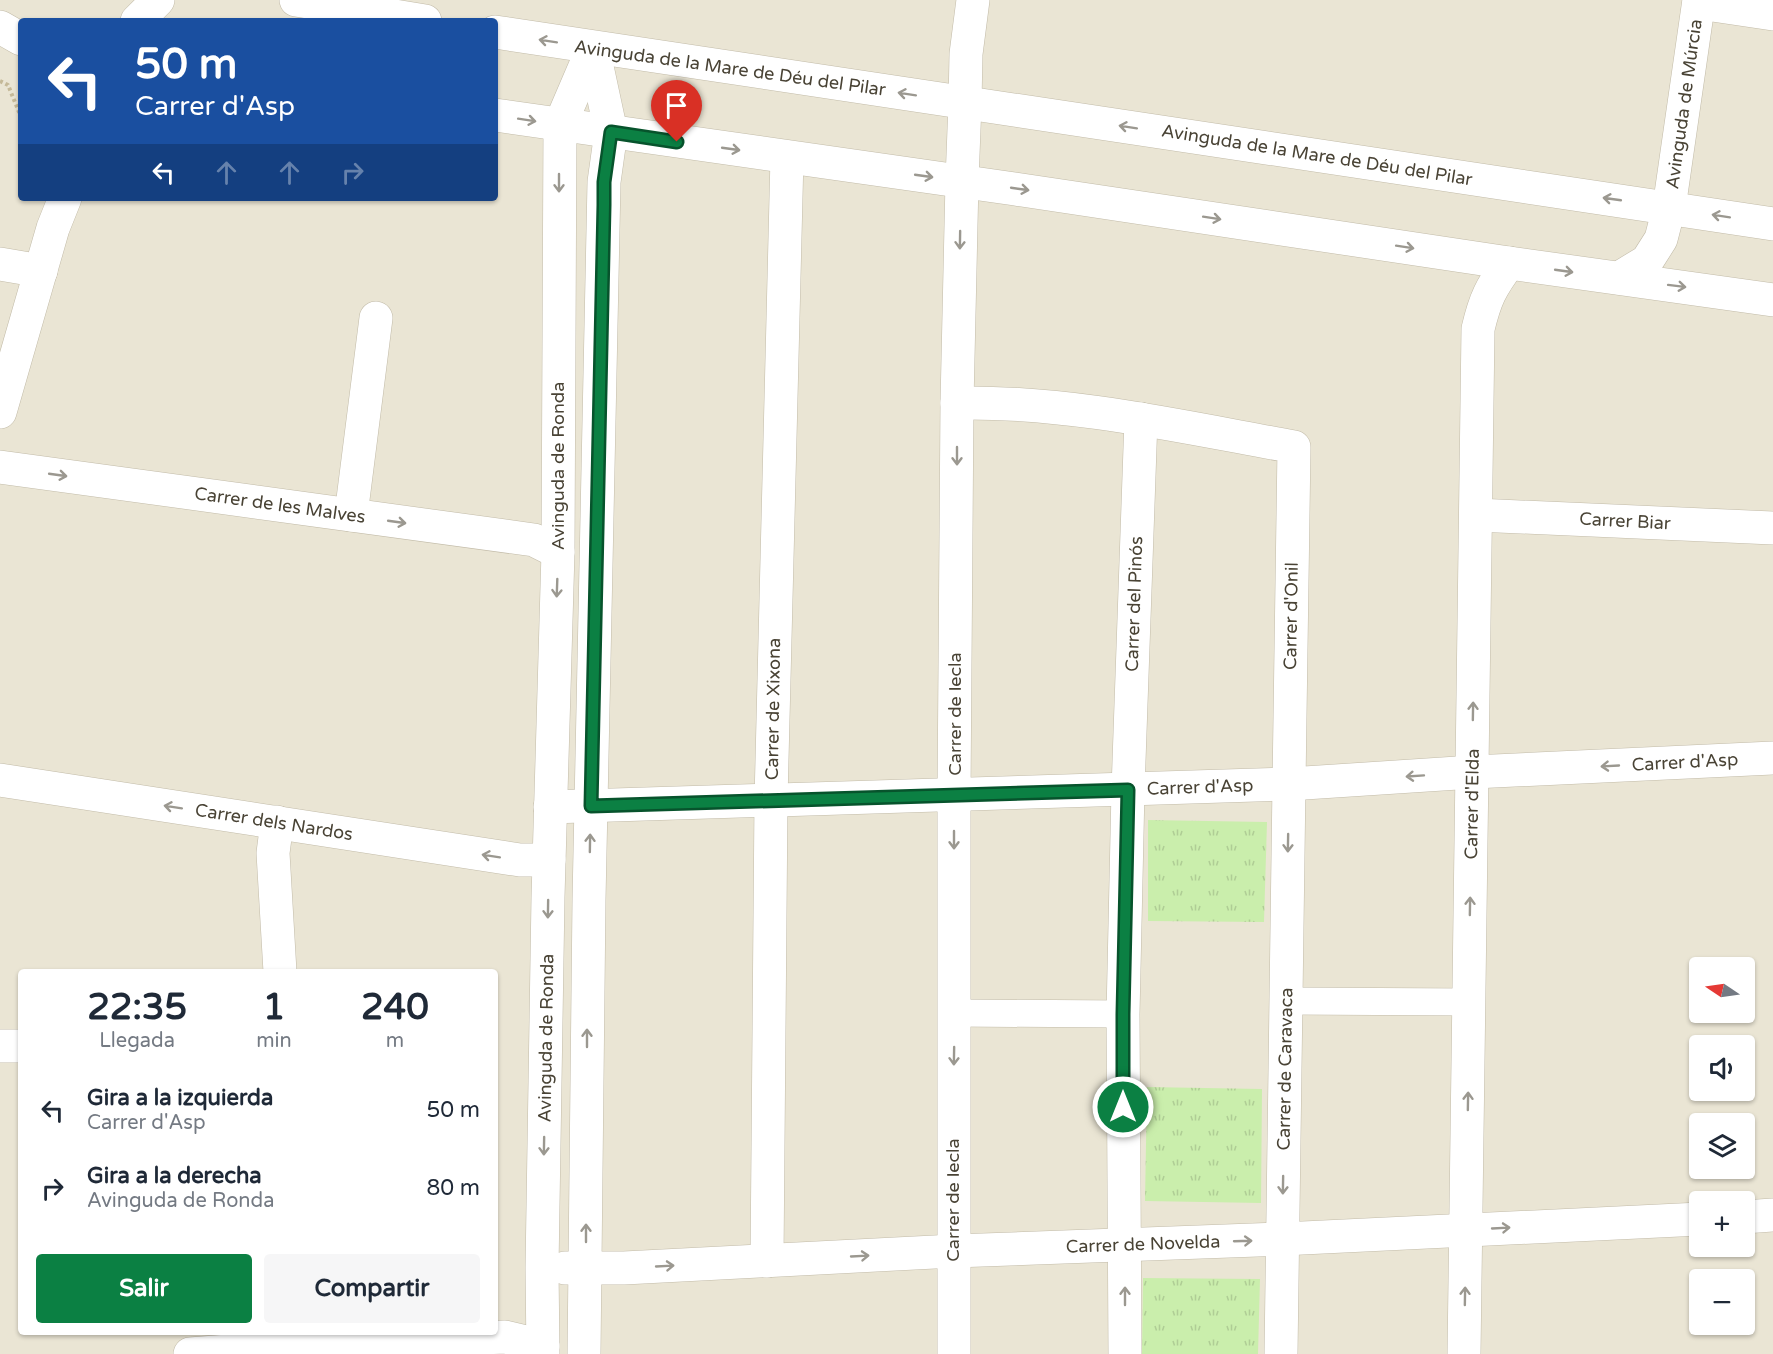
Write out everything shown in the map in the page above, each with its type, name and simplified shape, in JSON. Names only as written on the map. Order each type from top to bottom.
[{"type":"street","points":[[140,18],[158,0]]},
{"type":"street","points":[[296,0],[407,18]]},
{"type":"street","points":[[962,181],[966,54],[974,0]]},
{"type":"street","points":[[1699,2],[1773,14]]},
{"type":"street","name":"Avinguda de Múrcia","points":[[1670,208],[1699,2]]},
{"type":"street","points":[[0,27],[18,37]]},
{"type":"street","name":"Avinguda de la Mare de Déu del Pilar","points":[[498,32],[1773,224]]},
{"type":"street","points":[[560,125],[592,48]]},
{"type":"street","points":[[584,1354],[591,806],[604,182],[611,132],[592,48]]},
{"type":"street","points":[[498,115],[1773,300]]},
{"type":"street","name":"Avinguda de Ronda","points":[[543,1350],[542,1268],[549,860],[558,552],[560,125]]},
{"type":"street","name":"Carrer de Xixona","points":[[767,1261],[771,800],[787,157]]},
{"type":"street","name":"Carrer de Iecla","points":[[954,1354],[954,795],[957,404],[962,181]]},
{"type":"street","points":[[0,412],[41,271],[51,213],[62,201]]},
{"type":"street","points":[[1619,278],[1647,261],[1661,239],[1670,208]]},
{"type":"street","name":"Carrer d'Elda","points":[[1464,1354],[1478,329],[1484,302],[1494,283],[1509,263]]},
{"type":"street","points":[[0,264],[41,271]]},
{"type":"street","points":[[351,515],[376,318]]},
{"type":"street","points":[[957,404],[999,403],[1141,419]]},
{"type":"street","name":"Carrer d'Onil","points":[[1141,419],[1294,447],[1289,784]]},
{"type":"street","name":"Carrer del Pinós","points":[[1125,1354],[1123,1014],[1141,419]]},
{"type":"street","name":"Carrer de les Malves","points":[[0,467],[534,540],[558,552]]},
{"type":"street","name":"Carrer Biar","points":[[1476,515],[1773,528]]},
{"type":"street","name":"Carrer d'Asp","points":[[591,806],[1289,784],[1473,772],[1773,758]]},
{"type":"street","name":"Carrer dels Nardos","points":[[0,780],[519,860],[549,860]]},
{"type":"street","name":"Carrer de Caravaca","points":[[1281,1354],[1289,784]]},
{"type":"street","points":[[550,807],[591,806]]},
{"type":"street","points":[[277,822],[273,854],[280,969]]},
{"type":"street","points":[[0,1046],[18,1046]]},
{"type":"street","points":[[1755,1216],[1773,1215]]},
{"type":"street","name":"Carrer de Novelda","points":[[585,1267],[624,1269],[954,1251],[1282,1239],[1689,1219]]},
{"type":"street","points":[[542,1268],[585,1267]]},
{"type":"street","points":[[190,1354],[290,1339],[505,1337],[543,1350]]},
{"type":"lane","points":[[1286,1001],[1469,1002]]},
{"type":"lane","points":[[954,1013],[1123,1014]]},
{"type":"path","points":[[0,81],[8,85],[18,110]]},
{"type":"shaded area","points":[[0,0],[1773,0],[1773,1354],[0,1354]]},
{"type":"green space","points":[[1148,820],[1267,822],[1264,922],[1148,921]]},
{"type":"green space","points":[[1147,1087],[1262,1089],[1261,1203],[1145,1201]]},
{"type":"green space","points":[[1143,1278],[1260,1279],[1258,1354],[1142,1354]]},
{"type":"route","points":[[677,142],[611,132],[606,165],[591,806],[1128,790],[1123,1107]]}]
